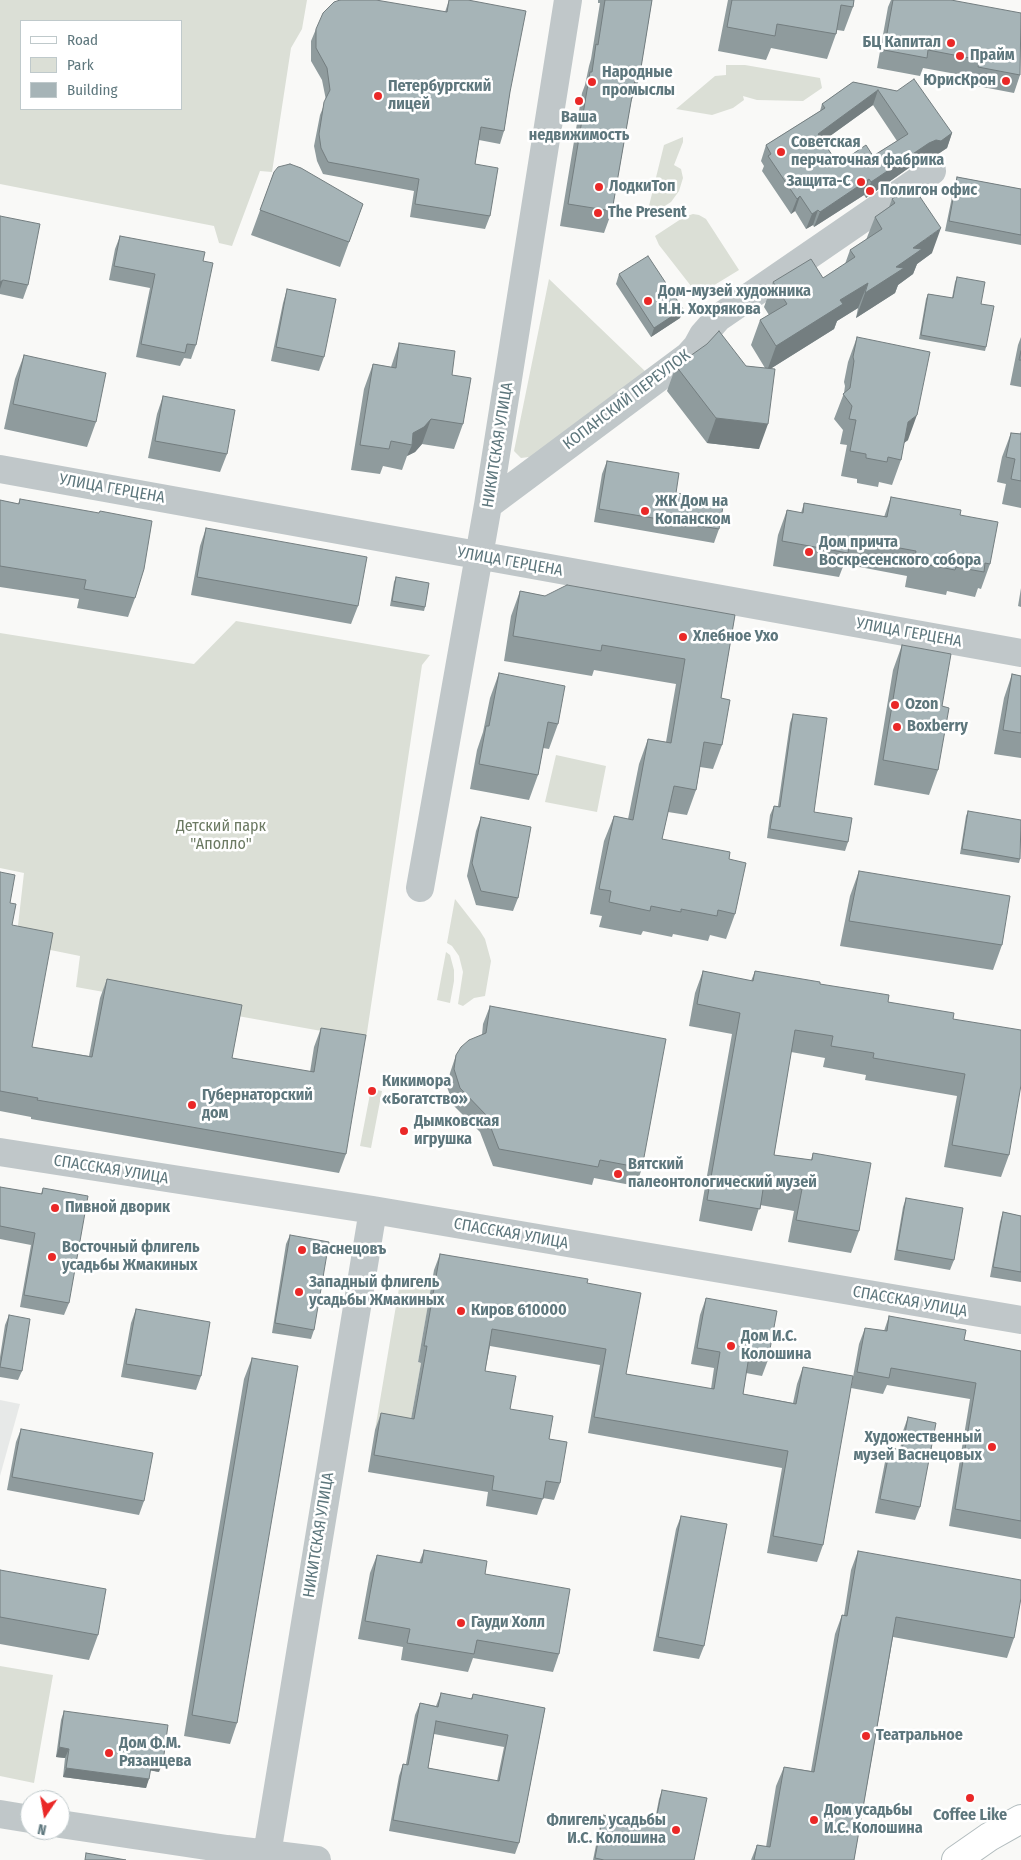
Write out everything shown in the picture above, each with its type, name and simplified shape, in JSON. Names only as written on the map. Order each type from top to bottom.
[{"type":"main road","points":[[956,1860],[989,1837],[1021,1819]]},
{"type":"street","name":"НИКИТСКАЯ УЛИЦА","points":[[420,888],[488,505],[568,0]]},
{"type":"street","name":"КОПАНСКИЙ ПЕРЕУЛОК","points":[[488,505],[688,356],[718,318],[932,171]]},
{"type":"street","name":"УЛИЦА ГЕРЦЕНА","points":[[0,469],[1021,653]]},
{"type":"street","name":"СПАССКАЯ УЛИЦА","points":[[0,1152],[373,1210],[1021,1320]]},
{"type":"street","name":"НИКИТСКАЯ УЛИЦА","points":[[266,1857],[373,1210]]},
{"type":"street","points":[[0,1814],[20,1817]]},
{"type":"street","points":[[70,1826],[266,1857],[317,1860]]},
{"type":"shaded area","points":[[0,1400],[20,1404],[0,1476]]},
{"type":"green space","points":[[0,0],[307,0],[302,29],[291,48],[272,172],[260,171],[232,246],[219,243],[214,226],[0,184]]},
{"type":"green space","points":[[726,65],[745,65],[820,78],[822,88],[803,101],[757,100],[743,96],[744,100],[733,108],[712,115],[676,109],[715,76],[726,75]]},
{"type":"green space","points":[[683,137],[683,142],[674,165],[681,169],[683,178],[679,191],[671,202],[646,218],[664,145]]},
{"type":"green space","points":[[693,214],[706,219],[739,270],[698,295],[659,245],[655,236],[684,217]]},
{"type":"green space","points":[[549,279],[647,373],[537,456],[521,458],[514,451]]},
{"type":"green space","name":"Детский парк \"Аполло\"","points":[[236,621],[430,655],[422,665],[366,1039],[76,987],[80,956],[16,943],[24,873],[0,868],[0,633],[194,664]]},
{"type":"green space","points":[[556,755],[606,766],[597,812],[545,802]]},
{"type":"green space","points":[[455,899],[485,939],[491,961],[485,996],[474,998],[463,1006],[458,1004],[463,972],[459,956],[452,946],[447,943]]},
{"type":"green space","points":[[446,952],[450,955],[454,970],[450,1003],[437,1000]]},
{"type":"green space","points":[[371,1089],[382,1091],[371,1148],[360,1146]]},
{"type":"green space","points":[[400,1282],[431,1288],[418,1362],[421,1363],[408,1436],[375,1430]]},
{"type":"green space","points":[[0,1666],[53,1675],[34,1783],[0,1776]]},
{"type":"building","points":[[340,0],[376,0],[447,12],[449,0],[468,0],[526,11],[504,131],[481,127],[475,164],[498,168],[490,216],[415,204],[419,179],[328,162],[321,148],[319,134],[324,102],[330,90],[327,68],[316,48],[316,29],[323,13],[334,2]]},
{"type":"building","points":[[605,0],[652,0],[639,80],[635,79],[612,211],[568,204],[590,72],[592,72],[596,44],[598,45]]},
{"type":"building","points":[[732,0],[854,0],[853,7],[841,5],[836,34],[777,24],[775,36],[727,27]]},
{"type":"building","name":"БЦ Капитал","points":[[893,0],[951,0],[1021,13],[1020,75],[978,67],[980,60],[928,50],[927,58],[884,50]]},
{"type":"building","points":[[914,79],[952,133],[941,141],[936,140],[929,143],[871,182],[869,179],[820,212],[818,210],[812,214],[800,196],[797,199],[768,156],[771,154],[766,145],[825,108],[822,104],[853,82],[897,91]],"holes":[[[878,90],[908,134],[873,156],[866,145],[838,164],[818,134]]]},
{"type":"building","points":[[290,164],[301,168],[363,204],[349,242],[260,210],[274,172],[278,167]]},
{"type":"building","points":[[957,177],[1021,189],[1021,235],[949,221]]},
{"type":"building","points":[[912,185],[941,228],[913,248],[922,249],[896,267],[904,268],[865,293],[868,283],[840,300],[843,304],[776,346],[760,320],[787,304],[773,282],[811,259],[823,278],[855,257],[850,250],[882,229],[875,217],[895,203],[892,199]]},
{"type":"building","points":[[0,216],[40,224],[28,285],[3,280],[0,282]]},
{"type":"building","points":[[120,236],[205,252],[203,261],[213,263],[196,345],[187,344],[185,353],[141,344],[155,274],[114,266]]},
{"type":"building","name":"Дом-музей художника Н.Н. Хохрякова","points":[[648,256],[683,309],[654,328],[619,274]]},
{"type":"building","points":[[957,277],[985,282],[981,304],[994,306],[986,347],[921,335],[928,294],[953,298]]},
{"type":"building","points":[[287,289],[336,299],[324,357],[276,347]]},
{"type":"building","points":[[719,331],[746,366],[775,369],[768,424],[716,418],[676,366],[707,344]]},
{"type":"building","points":[[857,337],[930,352],[917,415],[908,422],[901,460],[888,457],[887,462],[866,458],[866,454],[850,451],[856,420],[849,419],[852,406],[843,394],[850,388]]},
{"type":"building","points":[[399,343],[455,351],[452,375],[471,378],[463,424],[431,419],[424,427],[413,433],[412,445],[391,441],[389,449],[360,445],[373,364],[396,368]]},
{"type":"building","points":[[24,355],[106,373],[96,422],[13,404]]},
{"type":"building","points":[[163,396],[235,410],[227,454],[155,441]]},
{"type":"building","points":[[1011,433],[1021,434],[1021,481],[1011,479],[1015,459],[1006,457]]},
{"type":"building","name":"ЖК Дом на Копанском","points":[[607,461],[679,473],[676,493],[724,501],[719,529],[599,509]]},
{"type":"building","points":[[891,497],[961,510],[960,515],[998,522],[990,564],[985,563],[984,572],[956,567],[955,570],[914,562],[916,551],[850,539],[848,553],[782,541],[787,510],[803,513],[804,503],[887,517]]},
{"type":"building","points":[[20,499],[152,521],[144,569],[135,598],[84,589],[86,580],[0,566],[0,500],[19,504]]},
{"type":"building","points":[[206,528],[367,557],[358,606],[197,577]]},
{"type":"building","points":[[396,577],[429,583],[425,607],[392,601]]},
{"type":"building","points":[[567,585],[735,615],[721,698],[730,700],[722,745],[704,742],[696,790],[674,786],[662,839],[730,852],[729,859],[746,863],[735,914],[718,910],[717,916],[681,909],[681,912],[651,906],[650,911],[609,902],[611,891],[599,889],[614,816],[633,820],[648,739],[671,743],[685,659],[602,645],[601,651],[513,636],[520,591],[545,596]]},
{"type":"building","points":[[902,645],[951,654],[942,706],[949,708],[938,770],[883,760]]},
{"type":"building","points":[[499,673],[565,686],[558,724],[548,722],[538,775],[479,764],[486,726],[489,726]]},
{"type":"building","points":[[1012,674],[1021,676],[1021,733],[1003,730]]},
{"type":"building","points":[[793,714],[827,718],[814,812],[852,818],[848,842],[770,829],[774,806],[780,807]]},
{"type":"building","points":[[968,811],[1021,820],[1020,859],[962,849]]},
{"type":"building","points":[[481,817],[531,827],[518,898],[481,891],[472,863]]},
{"type":"building","points":[[859,871],[1010,896],[1002,945],[849,921]]},
{"type":"building","points":[[0,872],[15,875],[10,903],[16,904],[12,925],[53,933],[32,1047],[92,1057],[107,979],[242,1005],[232,1058],[314,1072],[321,1028],[366,1035],[346,1154],[37,1100],[38,1098],[0,1091]]},
{"type":"building","points":[[703,971],[753,981],[755,971],[820,982],[820,984],[889,995],[888,1002],[954,1013],[953,1019],[1021,1030],[1021,1085],[1009,1155],[952,1145],[965,1074],[873,1058],[874,1053],[831,1046],[833,1036],[795,1030],[774,1155],[812,1160],[813,1153],[871,1163],[859,1231],[796,1220],[802,1189],[764,1183],[760,1209],[707,1200],[740,1013],[697,1004]]},
{"type":"building","points":[[490,1006],[666,1039],[642,1168],[600,1160],[598,1167],[499,1149],[486,1115],[460,1088],[454,1069],[456,1055],[461,1047],[469,1040],[486,1033]]},
{"type":"building","name":"Восточный флигель усадьбы Жмакиных","points":[[0,1187],[42,1194],[43,1188],[88,1196],[69,1303],[24,1295],[35,1233],[0,1226]]},
{"type":"building","points":[[906,1198],[963,1208],[954,1260],[897,1250]]},
{"type":"building","points":[[1003,1212],[1021,1216],[1021,1272],[993,1267]]},
{"type":"building","name":"Западный флигель усадьбы Жмакиных","points":[[290,1235],[329,1242],[314,1330],[275,1323]]},
{"type":"building","points":[[440,1254],[588,1279],[587,1283],[641,1293],[626,1374],[714,1389],[720,1352],[697,1348],[706,1298],[777,1311],[768,1360],[749,1356],[743,1394],[796,1404],[803,1367],[853,1376],[823,1545],[773,1536],[788,1451],[594,1417],[606,1349],[492,1329],[485,1371],[516,1376],[510,1409],[553,1416],[549,1439],[567,1442],[560,1483],[546,1481],[543,1499],[492,1490],[494,1476],[374,1455],[381,1413],[414,1419]]},
{"type":"building","points":[[136,1309],[210,1322],[201,1376],[126,1364]]},
{"type":"building","points":[[9,1315],[30,1319],[22,1371],[0,1367]]},
{"type":"building","points":[[889,1316],[966,1330],[964,1340],[1021,1351],[1021,1521],[955,1509],[976,1383],[891,1368],[889,1378],[857,1372],[865,1328],[887,1331]]},
{"type":"building","points":[[252,1358],[298,1366],[237,1723],[192,1715]]},
{"type":"building","points":[[908,1417],[936,1423],[920,1507],[880,1499],[890,1448],[902,1450]]},
{"type":"building","points":[[21,1429],[153,1453],[144,1501],[12,1477]]},
{"type":"building","points":[[681,1516],[727,1524],[704,1646],[658,1637]]},
{"type":"building","name":"Гауди Холл","points":[[424,1550],[487,1561],[485,1574],[570,1589],[559,1654],[477,1640],[474,1654],[407,1643],[410,1629],[365,1621],[377,1555],[422,1563]]},
{"type":"building","points":[[858,1551],[1021,1580],[1021,1598],[1014,1638],[896,1617],[854,1860],[754,1860],[757,1845],[770,1847],[784,1767],[814,1772],[842,1615],[847,1616]]},
{"type":"building","points":[[0,1570],[106,1589],[98,1635],[0,1617]]},
{"type":"building","points":[[441,1693],[472,1699],[473,1694],[545,1708],[519,1843],[393,1820],[403,1764],[408,1765],[420,1703],[438,1707]],"holes":[[[436,1721],[508,1735],[499,1781],[428,1768]]]},
{"type":"building","name":"Дом Ф.М. Рязанцева","points":[[64,1711],[168,1725],[163,1762],[152,1761],[149,1779],[66,1768],[69,1749],[59,1747]]},
{"type":"building","name":"Флигель усадьбы И.С. Колошина","points":[[662,1790],[707,1798],[694,1860],[604,1860],[595,1858],[603,1815],[655,1825]]},
{"type":"building","points":[[86,1853],[126,1860],[85,1860]]},
{"type":"place","name":"БЦ Капитал","points":[[951,43]]},
{"type":"place","name":"Прайм","points":[[960,56]]},
{"type":"place","name":"ЮрисКрон","points":[[1006,81]]},
{"type":"place","name":"Народные промыслы","points":[[592,82]]},
{"type":"place","name":"Петербургский лицей","points":[[378,96]]},
{"type":"place","name":"Ваша недвижимость","points":[[579,101]]},
{"type":"place","name":"Советская перчаточная фабрика","points":[[781,152]]},
{"type":"place","name":"Защита-С","points":[[861,182]]},
{"type":"place","name":"ЛодкиТоп","points":[[599,187]]},
{"type":"place","name":"Полигон офис","points":[[870,191]]},
{"type":"place","name":"The Present","points":[[598,213]]},
{"type":"place","name":"Дом-музей художника Н.Н. Хохрякова","points":[[648,301]]},
{"type":"place","name":"ЖК Дом на Копанском","points":[[645,511]]},
{"type":"place","name":"Дом причта Воскресенского собора","points":[[809,552]]},
{"type":"place","name":"Хлебное Ухо","points":[[683,637]]},
{"type":"place","name":"Ozon","points":[[895,705]]},
{"type":"place","name":"Boxberry","points":[[897,727]]},
{"type":"place","name":"Кикимора «Богатство»","points":[[372,1091]]},
{"type":"place","name":"Губернаторский дом","points":[[192,1105]]},
{"type":"place","name":"Дымковская игрушка","points":[[404,1131]]},
{"type":"place","name":"Вятский палеонтологический музей","points":[[618,1174]]},
{"type":"place","name":"Пивной дворик","points":[[55,1208]]},
{"type":"place","name":"Васнецовъ","points":[[302,1250]]},
{"type":"place","name":"Восточный флигель усадьбы Жмакиных","points":[[52,1257]]},
{"type":"place","name":"Западный флигель усадьбы Жмакиных","points":[[299,1292]]},
{"type":"place","name":"Киров 610000","points":[[461,1311]]},
{"type":"place","name":"Дом И.С. Колошина","points":[[731,1346]]},
{"type":"place","name":"Художественный музей Васнецовых","points":[[992,1447]]},
{"type":"place","name":"Гауди Холл","points":[[461,1623]]},
{"type":"place","name":"Театральное","points":[[866,1736]]},
{"type":"place","name":"Дом Ф.М. Рязанцева","points":[[109,1753]]},
{"type":"place","name":"Coffee Like","points":[[970,1798]]},
{"type":"place","name":"Дом усадьбы И.С. Колошина","points":[[814,1820]]},
{"type":"place","name":"Флигель усадьбы И.С. Колошина","points":[[676,1830]]}]
